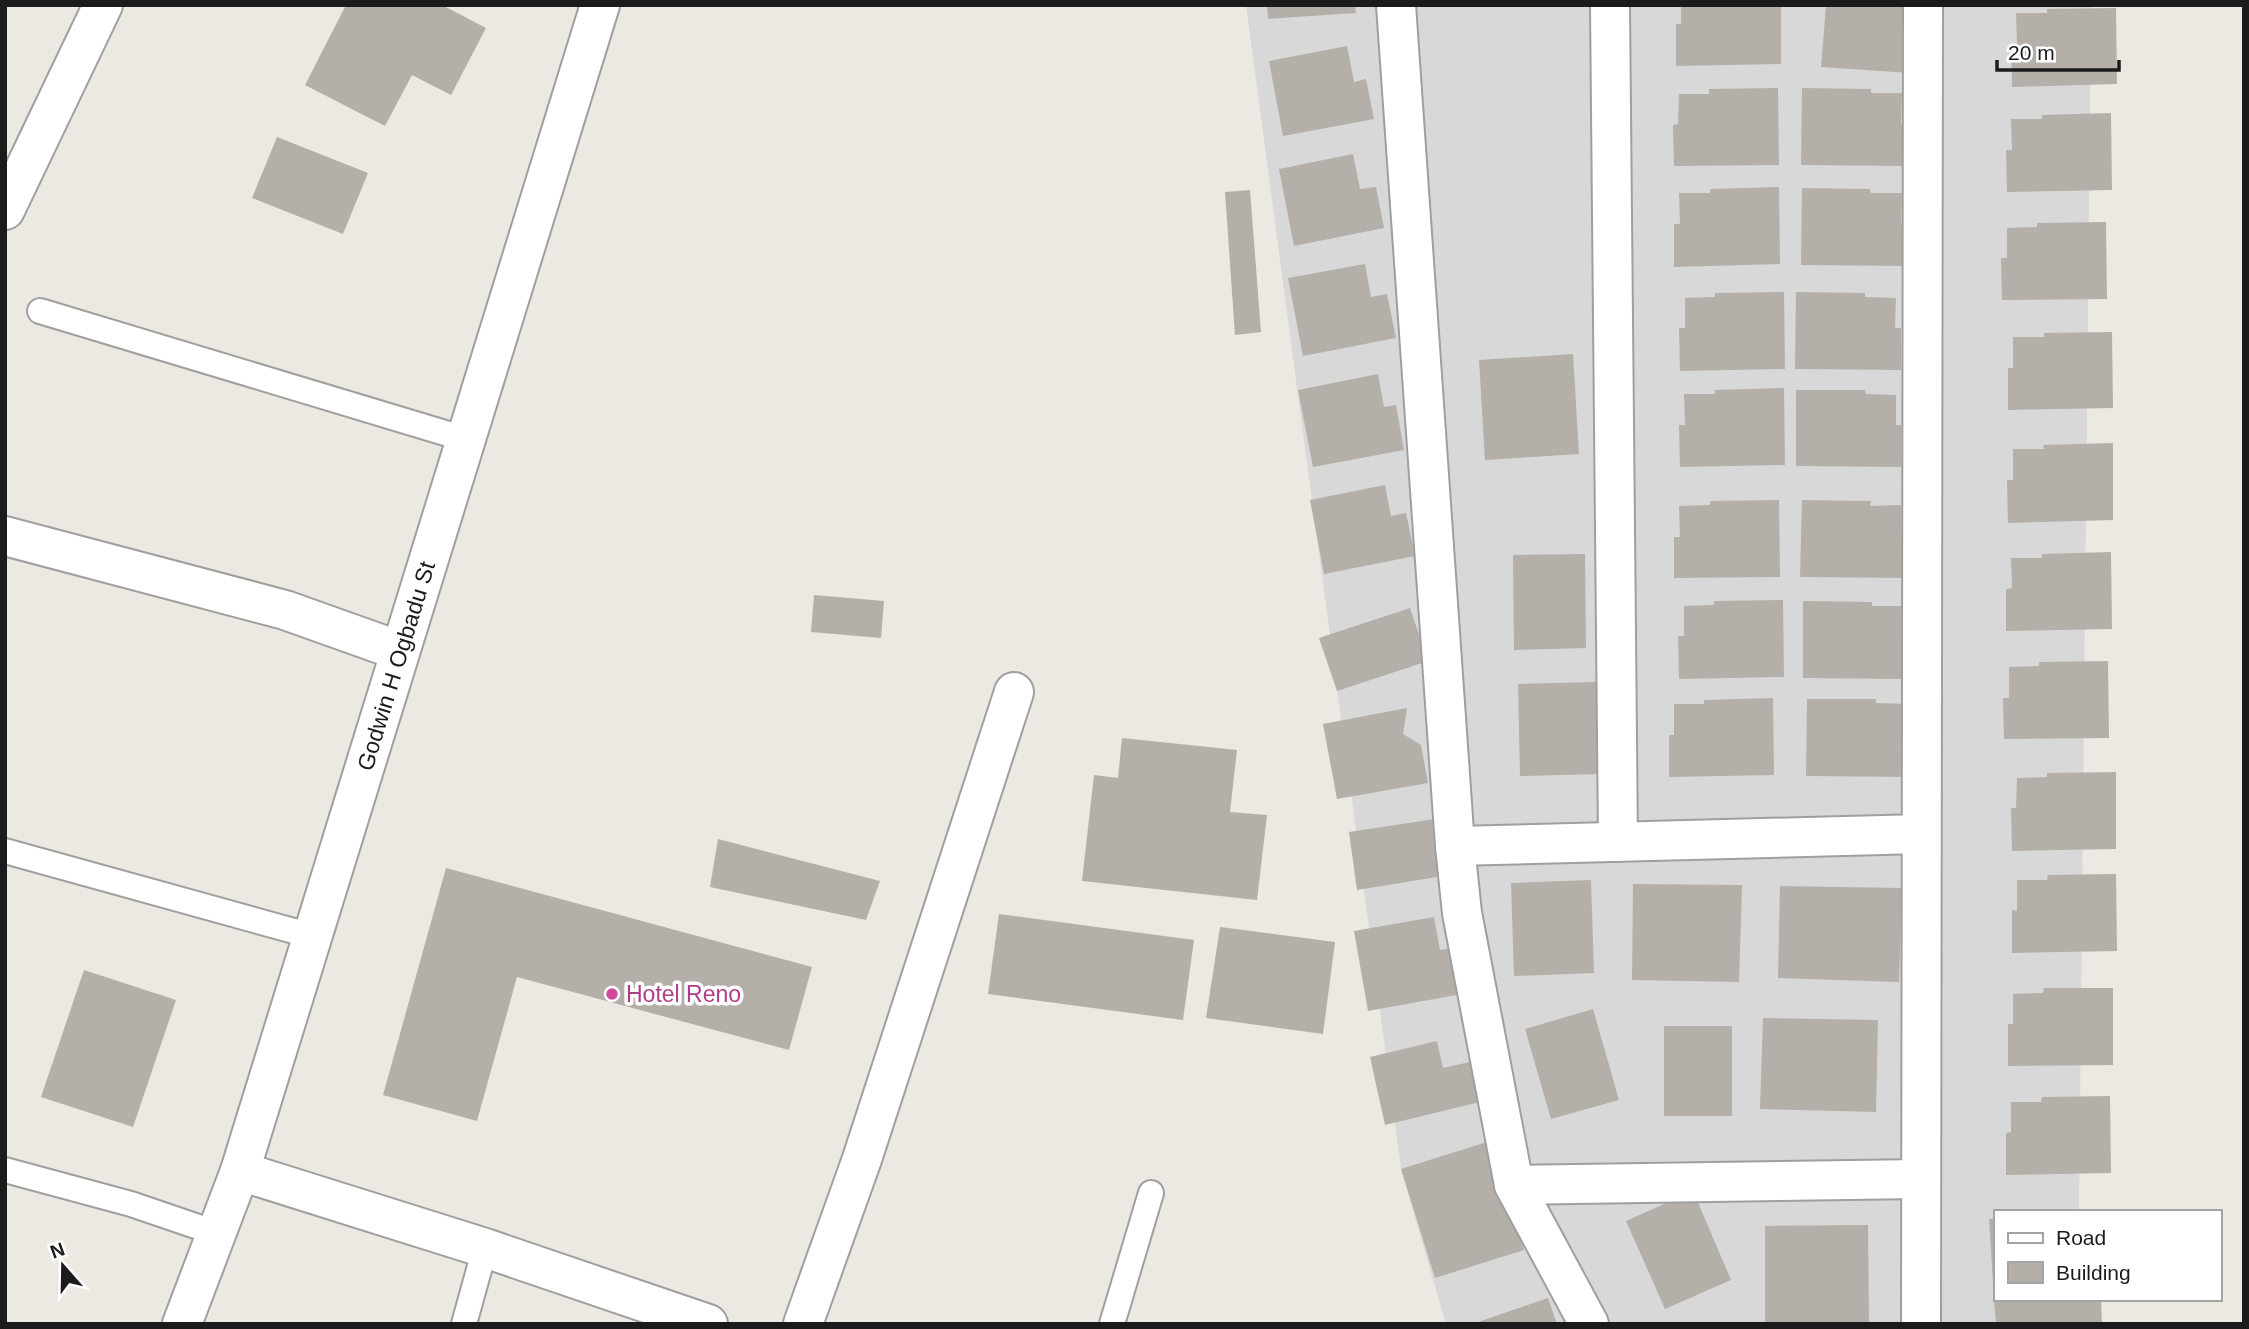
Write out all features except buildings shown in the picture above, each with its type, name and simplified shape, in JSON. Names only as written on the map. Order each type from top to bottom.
[{"type":"street","points":[[5,209],[103,5]]},
{"type":"street","name":"Godwin H Ogbadu St","points":[[182,1324],[240,1171],[600,5]]},
{"type":"street","points":[[1396,5],[1455,846],[1462,913],[1514,1185],[1589,1324]]},
{"type":"street","points":[[1610,5],[1618,842]]},
{"type":"street","points":[[1921,1324],[1923,5]]},
{"type":"street","points":[[5,536],[285,610],[400,651]]},
{"type":"street","points":[[803,1324],[862,1159],[1014,692]]},
{"type":"street","points":[[1455,846],[1921,834]]},
{"type":"street","points":[[240,1171],[485,1248],[708,1324]]},
{"type":"street","points":[[1514,1185],[1921,1179]]},
{"type":"lane","points":[[40,310],[465,439]]},
{"type":"lane","points":[[5,851],[312,936]]},
{"type":"lane","points":[[5,1170],[131,1203],[216,1233]]},
{"type":"lane","points":[[1112,1324],[1151,1193]]},
{"type":"lane","points":[[464,1324],[485,1248]]},
{"type":"shaded area","points":[[1246,5],[2091,5],[2079,1210],[1994,1210],[1994,1301],[2078,1324],[1446,1324],[1401,1169]]},
{"type":"place","name":"Hotel Reno","points":[[612,994]]}]
